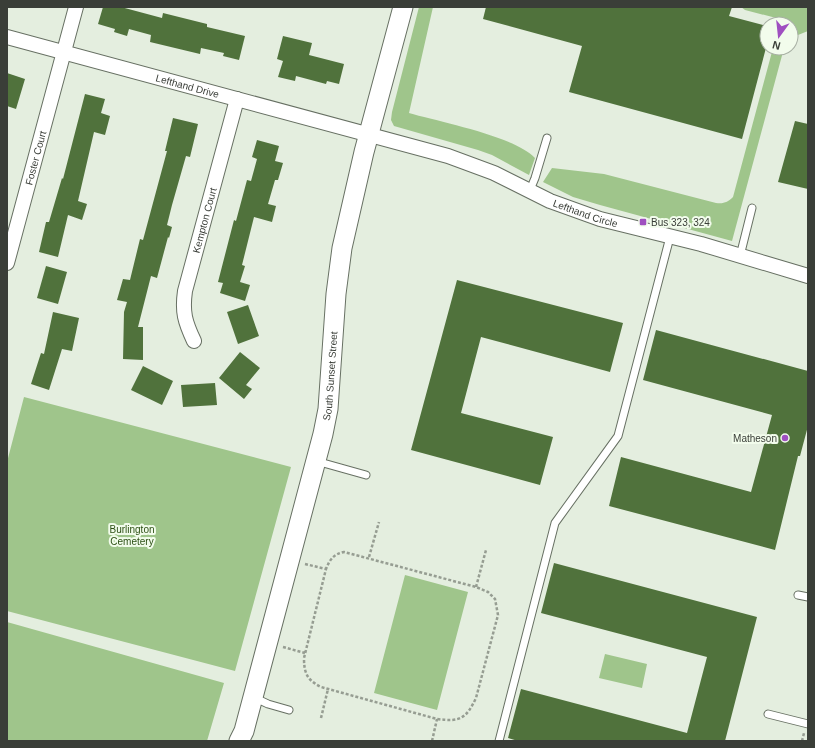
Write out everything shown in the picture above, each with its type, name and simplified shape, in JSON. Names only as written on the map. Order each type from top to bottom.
[{"type":"street","name":"Foster Court","points":[[7,264],[76,7]]},
{"type":"street","name":"South Sunset Street","points":[[239,741],[244,731],[328,409],[338,275],[369,134],[402,7]]},
{"type":"street","name":"Lefthand Drive","points":[[7,37],[369,134]]},
{"type":"street","name":"Kempton Court","points":[[194,341],[187,326],[183,309],[185,291],[237,99]]},
{"type":"street","name":"Lefthand Circle","points":[[369,134],[448,156],[494,173],[550,200],[600,219],[740,256],[808,276]]},
{"type":"lane","points":[[530,190],[536,178],[547,138]]},
{"type":"lane","points":[[740,256],[752,208]]},
{"type":"lane","points":[[499,741],[556,523],[618,436],[670,237]]},
{"type":"lane","points":[[315,461],[366,475]]},
{"type":"lane","points":[[798,595],[808,598]]},
{"type":"lane","points":[[253,697],[268,704],[288,710]]},
{"type":"lane","points":[[768,714],[808,724]]},
{"type":"path","points":[[369,557],[378,522]]},
{"type":"path","points":[[476,587],[486,550]]},
{"type":"path","points":[[344,552],[369,557],[476,587],[488,592],[495,599],[498,615],[476,698],[465,716],[452,721],[437,719],[328,689],[312,683],[306,676],[304,670],[305,653],[329,561],[336,553],[344,552]]},
{"type":"path","points":[[305,564],[326,569]]},
{"type":"path","points":[[283,647],[305,653]]},
{"type":"path","points":[[321,718],[328,689]]},
{"type":"path","points":[[432,741],[437,719]]},
{"type":"green space","points":[[419,7],[433,7],[409,113],[494,136],[525,150],[535,158],[529,175],[492,155],[394,126],[391,120],[392,112]]},
{"type":"green space","points":[[741,7],[808,7],[808,31],[799,35],[799,16],[768,16],[745,10]]},
{"type":"green space","points":[[771,56],[782,56],[732,241],[573,197],[543,182],[552,168],[604,174],[716,203],[724,203],[733,197]]},
{"type":"green space","name":"Burlington Cemetery","points":[[24,397],[291,467],[235,671],[7,611],[7,462]]},
{"type":"green space","points":[[405,575],[468,592],[437,710],[374,693]]},
{"type":"green space","points":[[7,622],[224,683],[207,741],[7,741]]},
{"type":"green space","points":[[605,654],[647,664],[642,688],[599,678]]},
{"type":"building","points":[[103,7],[121,7],[162,18],[163,13],[207,24],[207,27],[245,36],[239,60],[223,56],[224,53],[201,48],[200,54],[150,42],[151,35],[129,29],[127,36],[114,32],[115,29],[98,24]]},
{"type":"building","points":[[486,7],[732,7],[729,16],[759,24],[759,56],[764,56],[742,139],[569,92],[582,46],[483,19]]},
{"type":"building","points":[[283,36],[312,43],[309,55],[344,64],[339,84],[327,81],[326,84],[296,76],[295,81],[278,77],[283,61],[277,59]]},
{"type":"building","points":[[7,73],[25,79],[16,109],[7,106]]},
{"type":"building","points":[[85,94],[105,99],[101,113],[110,116],[105,135],[94,132],[78,201],[87,204],[82,220],[68,215],[58,257],[39,252],[46,222],[49,222],[62,178],[63,179]]},
{"type":"building","points":[[173,118],[198,124],[190,157],[186,156],[172,205],[167,225],[172,227],[169,238],[168,237],[157,278],[151,276],[138,327],[143,327],[143,360],[123,359],[124,312],[127,302],[117,300],[123,279],[130,280],[140,239],[143,240],[167,151],[165,151]]},
{"type":"building","points":[[795,121],[808,124],[808,189],[778,182]]},
{"type":"building","points":[[257,140],[279,146],[275,161],[283,163],[278,180],[275,180],[268,204],[276,206],[272,222],[254,217],[242,265],[245,266],[240,282],[250,285],[245,301],[220,293],[223,283],[218,282],[234,220],[236,221],[247,180],[251,181],[257,159],[252,157]]},
{"type":"building","points":[[46,266],[67,272],[58,304],[37,298]]},
{"type":"building","points":[[457,280],[623,323],[610,372],[481,337],[461,413],[553,437],[540,485],[411,450]]},
{"type":"building","points":[[248,305],[259,336],[238,344],[227,312]]},
{"type":"building","points":[[53,312],[79,318],[72,351],[62,349],[49,390],[31,384],[41,353],[44,354]]},
{"type":"building","name":"Matheson","points":[[656,330],[808,371],[808,426],[800,456],[798,456],[775,550],[609,506],[621,457],[751,492],[772,415],[643,380]]},
{"type":"building","points":[[240,352],[260,368],[246,385],[252,389],[244,399],[219,378]]},
{"type":"building","points":[[143,366],[173,381],[162,405],[131,390]]},
{"type":"building","points":[[215,383],[217,405],[183,407],[181,385]]},
{"type":"building","points":[[554,563],[757,617],[725,741],[518,741],[508,738],[521,689],[687,733],[707,657],[541,613]]},
{"type":"place","name":"Bus 323, 324","points":[[643,222]]},
{"type":"place","name":"Matheson","points":[[785,438]]}]
